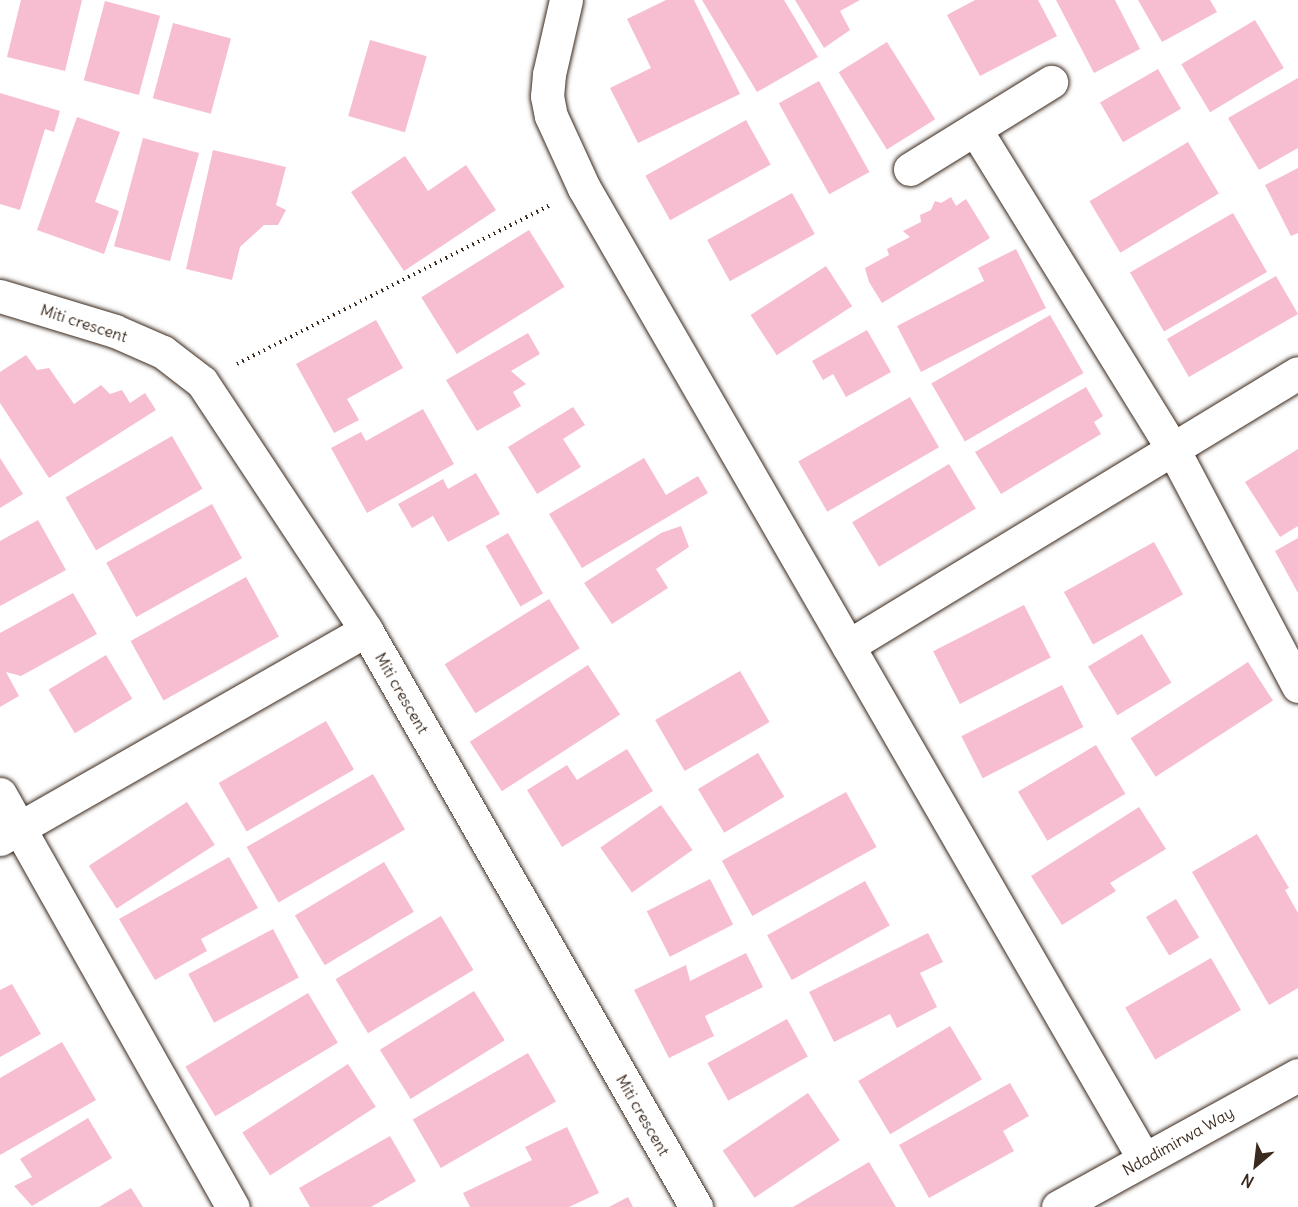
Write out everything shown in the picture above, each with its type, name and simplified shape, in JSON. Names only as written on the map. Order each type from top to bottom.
[{"type":"street","points":[[566,0],[549,74],[547,96],[551,116],[584,188],[1144,1159]]},
{"type":"street","points":[[910,169],[1051,82]]},
{"type":"street","points":[[975,129],[1173,448],[1298,686]]},
{"type":"street","name":"Miti crescent","points":[[0,296],[134,339],[163,352],[202,382],[366,630],[696,1207]]},
{"type":"street","points":[[848,646],[1298,373]]},
{"type":"street","points":[[10,833],[366,630]]},
{"type":"street","points":[[0,794],[10,833],[233,1207]]},
{"type":"street","name":"Ndadimirwa Way","points":[[1058,1207],[1298,1076]]},
{"type":"path","points":[[202,382],[584,188]]},
{"type":"building","points":[[21,0],[82,0],[65,71],[7,57]]},
{"type":"building","points":[[666,0],[694,0],[740,94],[638,143],[610,88],[651,68],[627,19]]},
{"type":"building","points":[[702,0],[784,0],[818,57],[757,92]]},
{"type":"building","points":[[795,0],[860,0],[840,11],[850,30],[824,48]]},
{"type":"building","points":[[975,0],[1038,0],[1057,36],[980,76],[947,15]]},
{"type":"building","points":[[1056,0],[1115,0],[1140,49],[1094,73]]},
{"type":"building","points":[[1138,0],[1210,0],[1217,12],[1162,42]]},
{"type":"building","points":[[105,1],[160,16],[139,95],[84,80]]},
{"type":"building","points":[[1255,20],[1284,68],[1210,112],[1181,64]]},
{"type":"building","points":[[173,23],[231,39],[211,114],[153,98]]},
{"type":"building","points":[[370,40],[427,56],[405,132],[348,116]]},
{"type":"building","points":[[887,42],[935,119],[887,149],[839,72]]},
{"type":"building","points":[[1158,69],[1181,109],[1123,142],[1100,102]]},
{"type":"building","points":[[1298,78],[1298,148],[1259,170],[1228,118]]},
{"type":"building","points":[[819,81],[869,172],[829,194],[779,103]]},
{"type":"building","points":[[0,93],[60,111],[54,132],[45,129],[20,210],[0,204]]},
{"type":"building","points":[[77,117],[120,132],[95,202],[119,211],[104,254],[37,230]]},
{"type":"building","points":[[746,120],[771,165],[670,220],[645,176]]},
{"type":"building","points":[[143,138],[199,153],[170,261],[114,246]]},
{"type":"building","points":[[1188,142],[1219,193],[1120,253],[1089,201]]},
{"type":"building","points":[[213,150],[286,167],[276,205],[286,210],[278,225],[264,225],[240,247],[232,280],[186,269]]},
{"type":"building","points":[[405,156],[428,191],[466,165],[496,210],[404,271],[351,192]]},
{"type":"building","points":[[1298,168],[1298,233],[1291,236],[1265,185]]},
{"type":"building","points":[[792,193],[815,234],[730,281],[707,240]]},
{"type":"building","points":[[951,197],[956,206],[966,199],[990,238],[882,303],[869,282],[865,268],[889,255],[887,249],[910,237],[903,231],[921,222],[920,215],[931,210],[935,201],[941,203]]},
{"type":"building","points":[[1233,213],[1267,272],[1164,331],[1130,272]]},
{"type":"building","points":[[529,230],[565,287],[457,354],[421,297]]},
{"type":"building","points":[[1016,249],[1046,308],[921,372],[897,326],[984,281],[978,268]]},
{"type":"building","points":[[826,266],[852,306],[777,355],[751,315]]},
{"type":"building","points":[[1276,276],[1298,314],[1189,377],[1167,339]]},
{"type":"building","points":[[1050,315],[1084,373],[965,442],[931,384]]},
{"type":"building","points":[[376,320],[403,368],[347,399],[359,420],[334,433],[296,364]]},
{"type":"building","points":[[867,330],[891,372],[846,397],[833,374],[823,380],[812,361]]},
{"type":"building","points":[[528,333],[540,354],[511,371],[526,384],[513,392],[521,406],[477,431],[446,380]]},
{"type":"building","points":[[26,355],[37,370],[49,368],[74,404],[101,385],[110,394],[122,390],[130,403],[145,393],[156,410],[49,478],[0,403],[0,372]]},
{"type":"building","points":[[1086,387],[1103,416],[1094,422],[1101,434],[1001,494],[975,452]]},
{"type":"building","points":[[910,397],[939,447],[827,512],[798,462]]},
{"type":"building","points":[[573,407],[585,425],[563,439],[581,467],[537,494],[508,447]]},
{"type":"building","points":[[423,409],[454,464],[367,513],[331,448],[361,432],[366,441]]},
{"type":"building","points":[[172,436],[203,489],[96,550],[65,498]]},
{"type":"building","points":[[1298,449],[1298,526],[1280,537],[1245,482]]},
{"type":"building","points":[[0,458],[23,494],[0,508]]},
{"type":"building","points":[[644,458],[666,495],[698,476],[708,493],[582,568],[549,514]]},
{"type":"building","points":[[949,464],[976,509],[879,567],[852,522]]},
{"type":"building","points":[[476,473],[500,514],[448,542],[433,516],[412,528],[398,504],[443,479],[448,489]]},
{"type":"building","points":[[212,504],[242,558],[136,617],[106,563]]},
{"type":"building","points":[[38,520],[66,570],[0,606],[0,541]]},
{"type":"building","points":[[681,526],[689,547],[656,569],[668,588],[612,624],[584,583],[661,533]]},
{"type":"building","points":[[508,533],[543,594],[520,607],[485,546]]},
{"type":"building","points":[[1298,538],[1298,593],[1275,551]]},
{"type":"building","points":[[1154,542],[1183,594],[1093,644],[1064,592]]},
{"type":"building","points":[[246,577],[279,636],[164,700],[131,641]]},
{"type":"building","points":[[73,593],[97,634],[21,676],[6,672],[19,696],[0,707],[0,633]]},
{"type":"building","points":[[549,599],[580,648],[475,713],[445,664]]},
{"type":"building","points":[[1024,605],[1051,658],[960,704],[933,651]]},
{"type":"building","points":[[1142,634],[1171,683],[1117,715],[1088,666]]},
{"type":"building","points":[[106,655],[132,699],[75,733],[49,690]]},
{"type":"building","points":[[1248,662],[1273,701],[1156,777],[1131,738]]},
{"type":"building","points":[[588,665],[620,714],[502,791],[470,742]]},
{"type":"building","points":[[740,671],[770,722],[685,771],[655,720]]},
{"type":"building","points":[[1062,685],[1083,727],[983,778],[961,736]]},
{"type":"building","points":[[326,721],[354,769],[247,831],[219,783]]},
{"type":"building","points":[[1096,745],[1125,794],[1047,841],[1018,792]]},
{"type":"building","points":[[627,749],[653,791],[562,847],[527,790],[567,765],[577,780]]},
{"type":"building","points":[[758,753],[784,797],[724,833],[698,789]]},
{"type":"building","points":[[373,774],[405,829],[279,902],[247,847]]},
{"type":"building","points":[[846,792],[877,847],[752,916],[722,861]]},
{"type":"building","points":[[187,802],[215,845],[117,908],[89,866]]},
{"type":"building","points":[[661,805],[693,850],[632,892],[600,847]]},
{"type":"building","points":[[1139,807],[1166,849],[1110,883],[1116,891],[1062,925],[1031,876]]},
{"type":"building","points":[[1257,834],[1289,888],[1285,890],[1298,913],[1298,988],[1269,1005],[1192,872]]},
{"type":"building","points":[[229,857],[258,908],[201,939],[207,951],[155,980],[119,919]]},
{"type":"building","points":[[384,862],[414,912],[325,965],[295,916]]},
{"type":"building","points":[[710,879],[733,924],[670,957],[647,911]]},
{"type":"building","points":[[865,881],[890,926],[792,980],[767,935]]},
{"type":"building","points":[[1176,899],[1199,938],[1169,956],[1146,917]]},
{"type":"building","points":[[441,916],[473,970],[368,1033],[336,979]]},
{"type":"building","points":[[273,929],[299,978],[214,1023],[188,974]]},
{"type":"building","points":[[928,933],[943,962],[920,973],[937,1007],[897,1028],[890,1014],[834,1042],[809,992]]},
{"type":"building","points":[[746,953],[763,987],[705,1016],[714,1036],[669,1058],[634,990],[686,965],[690,981]]},
{"type":"building","points":[[1211,958],[1241,1010],[1155,1059],[1125,1008]]},
{"type":"building","points":[[12,984],[41,1034],[0,1057],[0,990]]},
{"type":"building","points":[[474,991],[505,1040],[411,1099],[380,1050]]},
{"type":"building","points":[[308,993],[338,1043],[215,1116],[185,1067]]},
{"type":"building","points":[[787,1019],[808,1057],[728,1101],[707,1063]]},
{"type":"building","points":[[950,1026],[982,1079],[890,1134],[858,1081]]},
{"type":"building","points":[[62,1042],[96,1100],[0,1155],[0,1078]]},
{"type":"building","points":[[528,1053],[556,1101],[441,1168],[413,1120]]},
{"type":"building","points":[[348,1064],[376,1107],[270,1175],[242,1133]]},
{"type":"building","points":[[1010,1083],[1029,1116],[1003,1131],[1014,1151],[929,1198],[899,1145]]},
{"type":"building","points":[[808,1093],[840,1140],[754,1198],[723,1151]]},
{"type":"building","points":[[88,1118],[112,1158],[32,1206],[14,1186],[32,1177],[20,1159]]},
{"type":"building","points":[[567,1127],[599,1193],[569,1207],[470,1207],[463,1193],[532,1160],[525,1147]]},
{"type":"building","points":[[390,1136],[416,1181],[371,1207],[310,1207],[299,1188]]},
{"type":"building","points":[[869,1162],[896,1207],[793,1207]]},
{"type":"building","points":[[131,1188],[143,1207],[99,1207]]},
{"type":"building","points":[[628,1197],[633,1207],[609,1207]]}]
